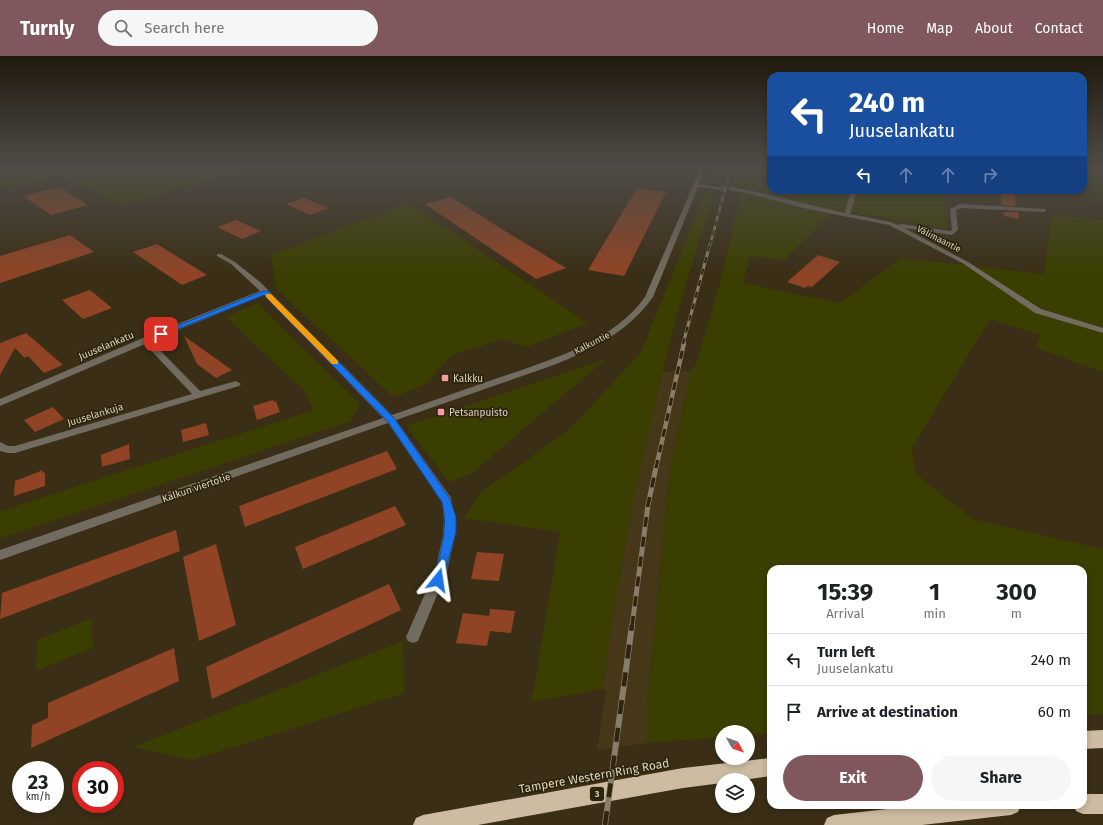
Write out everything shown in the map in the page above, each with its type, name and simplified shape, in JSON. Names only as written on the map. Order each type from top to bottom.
[{"type":"highway","points":[[1087,740],[1103,739]]},
{"type":"highway","name":"Tampere Western Ring Road","points":[[423,825],[683,778],[767,768]]},
{"type":"highway","points":[[1087,804],[1103,804]]},
{"type":"highway","points":[[834,825],[976,809]]},
{"type":"street","name":"Kalkuntie","points":[[391,420],[536,368],[588,347],[617,330],[642,307],[649,297],[688,203]]},
{"type":"street","name":"Välimaantie","points":[[791,203],[891,224],[966,263],[1038,311],[1103,331]]},
{"type":"street","points":[[847,215],[850,203]]},
{"type":"street","points":[[891,224],[945,233],[955,230],[953,209],[960,206],[1044,210]]},
{"type":"street","points":[[219,255],[238,266],[391,420],[447,501],[451,517],[450,534],[438,580],[413,638]]},
{"type":"street","name":"Juuselankatu","points":[[0,402],[146,340],[265,292]]},
{"type":"street","points":[[146,340],[198,395]]},
{"type":"street","name":"Juuselankuja","points":[[0,445],[2,448],[8,450],[15,449],[236,384]]},
{"type":"street","name":"Kalkun viertotie","points":[[0,555],[391,420]]},
{"type":"shaded area","points":[[117,203],[129,203],[121,205]]},
{"type":"shaded area","points":[[408,203],[588,323],[526,347],[502,339],[452,355],[426,384],[393,397],[276,288],[271,255]]},
{"type":"shaded area","points":[[701,203],[711,203],[680,304],[649,428],[615,601],[602,689],[532,702],[560,532],[464,518],[479,494],[571,428],[641,352]]},
{"type":"shaded area","points":[[738,203],[783,203],[798,208],[831,214],[784,260],[750,256],[743,283],[840,303],[901,258],[1044,274],[1052,214],[1103,220],[1103,372],[1036,348],[1040,335],[990,319],[912,448],[915,473],[973,519],[1103,549],[1103,714],[1087,715],[1087,565],[767,565],[767,733],[755,734],[755,725],[715,725],[715,738],[647,743],[648,696],[670,469],[691,371],[696,364],[720,283]]},
{"type":"shaded area","points":[[798,203],[946,203],[948,229]]},
{"type":"shaded area","points":[[257,303],[360,404],[351,421],[0,538],[0,511],[314,410],[305,392],[226,317]]},
{"type":"shaded area","points":[[606,359],[472,473],[449,482],[406,426]]},
{"type":"shaded area","points":[[691,371],[670,469],[648,696],[647,743],[597,750],[606,690],[602,689],[612,619],[637,373]]},
{"type":"shaded area","points":[[92,618],[93,648],[36,671],[37,640]]},
{"type":"shaded area","points":[[403,641],[405,693],[193,760],[133,747]]},
{"type":"building","points":[[33,203],[85,203],[88,205],[51,215]]},
{"type":"building","points":[[316,203],[328,208],[310,215],[286,204]]},
{"type":"building","points":[[460,203],[566,268],[536,279],[425,204]]},
{"type":"building","points":[[628,203],[661,203],[624,276],[588,270]]},
{"type":"building","points":[[1002,203],[1015,203],[1016,206],[1002,205]]},
{"type":"building","points":[[1003,212],[1018,212],[1019,219],[1004,216]]},
{"type":"building","points":[[236,220],[261,231],[242,239],[217,227]]},
{"type":"building","points":[[70,235],[94,252],[0,283],[0,256]]},
{"type":"building","points":[[157,244],[207,275],[182,285],[133,252]]},
{"type":"building","points":[[818,255],[840,262],[812,287],[808,286],[805,288],[787,282]]},
{"type":"building","points":[[90,290],[112,308],[83,319],[62,300]]},
{"type":"building","points":[[26,333],[63,365],[44,373],[28,356],[25,358],[15,348],[0,375],[0,343]]},
{"type":"building","points":[[184,336],[232,370],[216,378],[197,364]]},
{"type":"building","points":[[273,400],[274,402],[276,401],[280,412],[257,420],[253,406]]},
{"type":"building","points":[[53,407],[64,419],[35,432],[24,420]]},
{"type":"building","points":[[206,423],[209,435],[183,442],[181,430]]},
{"type":"building","points":[[129,444],[130,459],[102,467],[101,455]]},
{"type":"building","points":[[387,451],[397,469],[245,527],[239,506]]},
{"type":"building","points":[[43,470],[42,473],[45,472],[45,486],[14,496],[15,481]]},
{"type":"building","points":[[395,506],[406,525],[303,569],[295,547]]},
{"type":"building","points":[[176,530],[180,551],[0,619],[2,593]]},
{"type":"building","points":[[216,544],[236,625],[199,641],[183,557]]},
{"type":"building","points":[[477,552],[504,554],[499,581],[471,579]]},
{"type":"building","points":[[389,584],[401,610],[212,699],[206,667]]},
{"type":"building","points":[[490,609],[515,611],[511,633],[490,631],[487,646],[456,643],[463,613],[489,616]]},
{"type":"building","points":[[174,648],[179,681],[31,748],[32,725],[48,718],[48,703]]},
{"type":"railway","points":[[710,245],[721,203]]},
{"type":"railway","points":[[683,344],[710,244]]},
{"type":"railway","points":[[656,468],[684,343]]},
{"type":"railway","points":[[632,626],[648,505],[656,467]]},
{"type":"railway","points":[[605,825],[632,625]]},
{"type":"slow traffic","points":[[269,296],[335,362]]},
{"type":"place","name":"Kalkku","points":[[445,378]]},
{"type":"place","name":"Petsanpuisto","points":[[441,412]]},
{"type":"route","points":[[161,334],[265,292],[391,420],[447,501],[451,517],[451,532],[438,580]]}]
